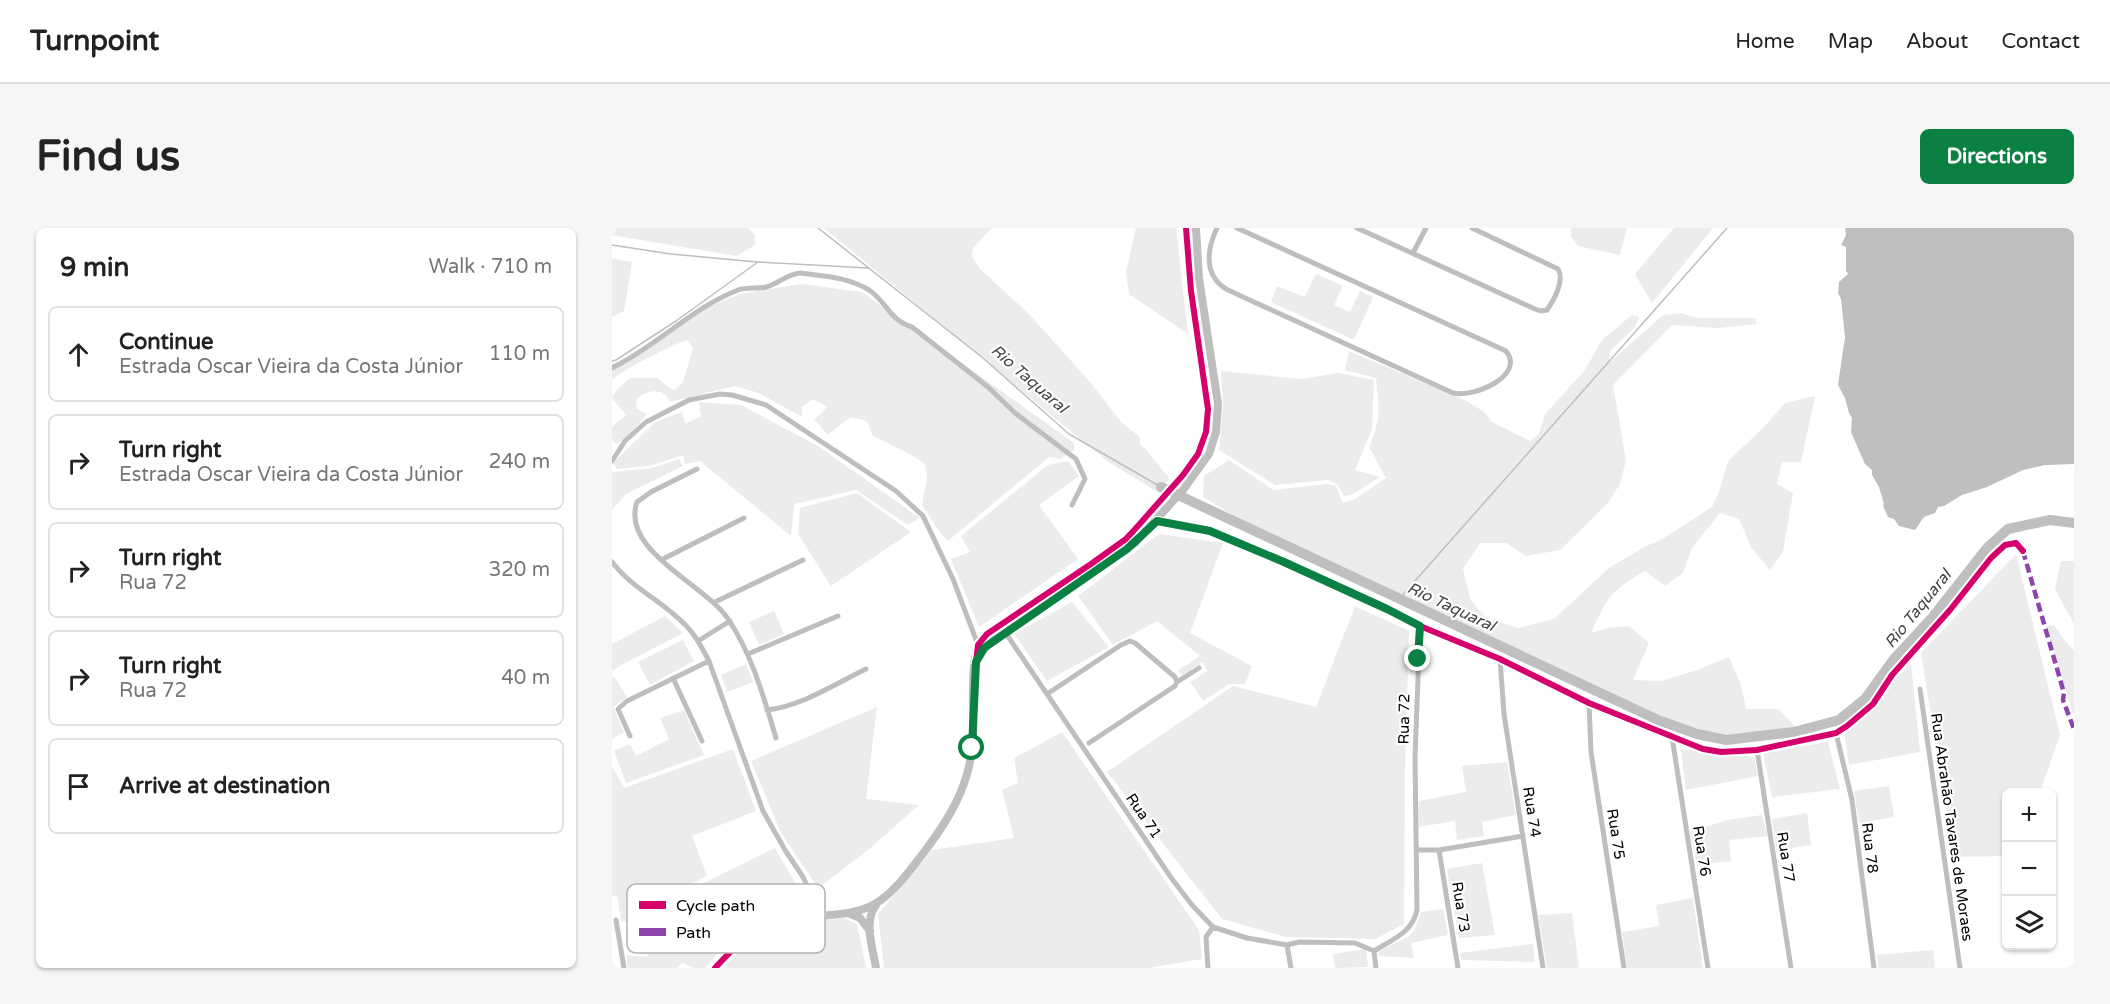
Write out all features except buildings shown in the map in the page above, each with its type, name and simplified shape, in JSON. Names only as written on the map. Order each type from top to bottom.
[{"type":"main road","points":[[876,968],[870,915],[879,902],[896,887],[946,823],[958,802],[967,775],[972,748],[978,645],[987,634],[1120,543],[1174,485],[1198,454],[1207,425],[1207,399],[1191,291],[1186,228]]},
{"type":"main road","points":[[976,662],[985,646],[1127,549],[1157,521],[1184,490],[1209,454],[1216,432],[1218,405],[1199,278],[1196,228]]},
{"type":"main road","points":[[825,915],[860,910],[879,902]]},
{"type":"main road","points":[[846,913],[860,918],[870,931]]},
{"type":"main road","points":[[715,968],[730,953]]},
{"type":"street","points":[[1217,228],[1210,251],[1210,269],[1219,285],[1228,291],[1454,393],[1466,394],[1496,383],[1511,364],[1506,351],[1237,228]]},
{"type":"street","points":[[1357,228],[1535,309],[1547,310],[1561,281],[1561,273],[1558,269],[1472,228]]},
{"type":"street","points":[[1413,253],[1426,228]]},
{"type":"street","points":[[612,368],[654,343],[694,313],[740,289],[767,287],[791,274],[800,273],[851,281],[870,291],[900,323],[912,327],[988,387],[1023,419],[1076,459],[1085,479],[1072,505]]},
{"type":"street","points":[[612,461],[625,441],[646,422],[669,408],[689,400],[711,395],[732,395],[766,405],[896,491],[923,516],[953,579],[978,645]]},
{"type":"street","points":[[697,470],[651,492],[638,502],[634,517],[637,529],[648,548],[715,602],[730,621],[748,654],[776,738]]},
{"type":"street","points":[[661,560],[744,518]]},
{"type":"street","points":[[1157,521],[1210,531],[1500,660],[1589,703],[1672,737],[1721,752],[1757,750],[1836,733],[1847,726],[1873,704],[1892,675],[1950,610],[1991,558],[2010,543],[2016,543],[2023,551]]},
{"type":"street","points":[[715,602],[803,560]]},
{"type":"street","points":[[612,562],[627,579],[688,628],[698,641],[709,661],[763,811],[806,884]]},
{"type":"street","points":[[748,654],[838,616]]},
{"type":"street","points":[[698,641],[730,621]]},
{"type":"street","name":"Rua 72","points":[[1374,951],[1407,931],[1417,910],[1416,707],[1420,626]]},
{"type":"street","name":"Rua 71","points":[[1005,632],[1172,879],[1213,927],[1247,938],[1287,945],[1307,942],[1355,943],[1374,951]]},
{"type":"street","points":[[1047,694],[1130,641],[1175,677],[1177,682]]},
{"type":"street","name":"Rua 74","points":[[1500,660],[1504,714],[1543,968]]},
{"type":"street","points":[[630,736],[618,709],[627,701],[709,661]]},
{"type":"street","points":[[1089,743],[1199,668]]},
{"type":"street","points":[[767,710],[788,706],[806,699],[866,669]]},
{"type":"street","points":[[673,678],[702,741]]},
{"type":"street","name":"Rua Abrahão Tavares de Moraes","points":[[1920,688],[1960,968]]},
{"type":"street","name":"Rua 75","points":[[1589,703],[1591,752],[1624,968]]},
{"type":"street","name":"Rua 78","points":[[1836,733],[1852,800],[1874,968]]},
{"type":"street","name":"Rua 76","points":[[1672,737],[1708,968]]},
{"type":"street","name":"Rua 77","points":[[1757,750],[1791,968]]},
{"type":"street","points":[[1416,850],[1439,850],[1523,836]]},
{"type":"street","name":"Rua 73","points":[[1439,850],[1458,968]]},
{"type":"street","points":[[616,920],[624,968]]},
{"type":"street","points":[[1208,968],[1206,937],[1213,927]]},
{"type":"street","points":[[1287,945],[1291,968]]},
{"type":"street","points":[[1374,951],[1376,968]]},
{"type":"shaded area","points":[[612,228],[748,228],[755,235],[755,245],[737,256],[612,235]]},
{"type":"shaded area","points":[[824,228],[992,228],[973,248],[972,256],[979,268],[1029,314],[1091,383],[1121,422],[1140,437],[1140,444],[1169,477],[1159,493],[1107,461]]},
{"type":"shaded area","points":[[1136,228],[1176,228],[1188,334],[1129,294],[1126,272]]},
{"type":"shaded area","points":[[1571,228],[1627,228],[1620,255],[1578,246],[1571,236]]},
{"type":"shaded area","points":[[1674,228],[1713,228],[1652,303],[1635,274]]},
{"type":"shaded area","points":[[1845,228],[2074,228],[2074,464],[2045,465],[2023,470],[1987,487],[1962,495],[1938,507],[1935,513],[1924,517],[1915,530],[1899,526],[1894,519],[1888,517],[1872,470],[1865,464],[1851,432],[1852,418],[1838,385],[1845,337],[1841,299],[1838,293],[1839,282],[1848,274],[1846,247],[1841,245],[1846,235]]},
{"type":"shaded area","points":[[612,259],[632,262],[624,311],[612,317]]},
{"type":"shaded area","points":[[1316,274],[1343,286],[1334,305],[1350,312],[1360,291],[1373,297],[1354,340],[1271,302],[1277,286],[1305,297]]},
{"type":"shaded area","points":[[802,284],[862,292],[1074,443],[1074,451],[1060,459],[1049,457],[948,541],[922,505],[927,478],[925,464],[873,436],[867,421],[850,417],[828,435],[814,419],[827,407],[813,399],[802,407],[802,417],[759,393],[735,386],[670,402],[664,394],[655,391],[637,398],[636,408],[647,414],[630,435],[616,444],[612,440],[612,427],[626,415],[612,398],[617,390],[630,378],[657,378],[674,391],[683,382],[693,348],[688,340],[673,345],[627,369],[612,380],[612,364],[648,347],[694,313],[739,294]]},
{"type":"shaded area","points":[[1681,313],[1697,318],[1755,318],[1757,324],[1718,328],[1672,325],[1613,385],[1626,460],[1620,484],[1607,504],[1560,550],[1526,556],[1506,543],[1480,543],[1463,569],[1470,599],[1485,617],[1518,628],[1554,619],[1609,568],[1646,546],[1661,540],[1712,507],[1728,461],[1764,427],[1785,403],[1815,396],[1801,462],[1782,462],[1777,484],[1793,493],[1783,552],[1770,570],[1751,547],[1739,519],[1720,513],[1692,548],[1683,573],[1665,586],[1645,571],[1633,578],[1611,596],[1591,633],[1629,626],[1649,643],[1633,680],[1661,681],[1729,657],[1741,685],[1746,709],[1778,709],[1796,727],[1746,734],[1696,733],[1382,593],[1323,559],[1261,532],[1203,497],[1204,476],[1229,460],[1273,490],[1326,484],[1336,486],[1343,503],[1355,499],[1386,478],[1369,447],[1376,429],[1378,413],[1376,378],[1345,370],[1349,351],[1467,401],[1484,412],[1492,422],[1530,441],[1539,434],[1545,414],[1585,370],[1602,340],[1632,315],[1639,317],[1635,327],[1609,352],[1610,362],[1663,315]]},
{"type":"shaded area","points":[[1221,371],[1301,379],[1338,373],[1374,380],[1372,429],[1355,470],[1380,477],[1351,495],[1344,496],[1337,484],[1328,480],[1275,485],[1219,450],[1223,405]]},
{"type":"shaded area","points":[[699,402],[741,405],[818,446],[920,518],[908,525],[856,490],[794,504],[791,536],[700,461],[685,464],[683,455],[650,466],[617,469],[613,463],[655,422],[682,412],[685,424],[701,416]]},
{"type":"shaded area","points":[[679,459],[683,466],[626,494],[612,510],[612,472],[652,468]]},
{"type":"shaded area","points":[[1068,461],[1079,476],[1039,505],[1078,559],[979,627],[951,559],[970,552],[961,536],[1048,465]]},
{"type":"shaded area","points":[[857,493],[911,532],[831,586],[798,534],[800,508]]},
{"type":"shaded area","points":[[1159,534],[1223,543],[1190,633],[1252,666],[1245,684],[1229,684],[1203,701],[1190,682],[1207,671],[1203,662],[1183,675],[1177,671],[1200,656],[1157,621],[1113,645],[1078,596]]},
{"type":"shaded area","points":[[2016,554],[2060,735],[2041,788],[2002,788],[2002,856],[1954,857],[1921,653]]},
{"type":"shaded area","points":[[2061,561],[2074,561],[2074,624],[2055,589]]},
{"type":"shaded area","points":[[1072,602],[1109,647],[1047,681],[1014,634]]},
{"type":"shaded area","points":[[1355,606],[1409,631],[1404,924],[1375,939],[1286,937],[1222,919],[1107,772],[1233,686],[1316,707]]},
{"type":"shaded area","points":[[774,611],[784,634],[759,645],[749,622]]},
{"type":"shaded area","points":[[665,616],[683,633],[612,670],[612,644]]},
{"type":"shaded area","points":[[2054,625],[2074,650],[2074,716],[2046,627]]},
{"type":"shaded area","points":[[683,640],[694,661],[650,685],[638,662]]},
{"type":"shaded area","points":[[1911,663],[1920,752],[1849,765],[1844,733]]},
{"type":"shaded area","points":[[746,664],[753,682],[727,692],[721,675]]},
{"type":"shaded area","points":[[614,676],[627,697],[613,707],[624,732],[612,739],[612,677]]},
{"type":"shaded area","points":[[877,707],[866,799],[919,805],[867,851],[823,884],[815,884],[781,833],[751,761]]},
{"type":"shaded area","points":[[684,710],[704,755],[626,783],[614,751],[630,744],[636,756],[669,739],[660,718]]},
{"type":"shaded area","points":[[1062,732],[1199,930],[1202,959],[1148,968],[884,968],[878,914],[932,850],[1014,838],[1002,790],[1018,783],[1014,758]]},
{"type":"shaded area","points":[[1828,742],[1840,789],[1772,797],[1763,752]]},
{"type":"shaded area","points":[[733,749],[756,811],[692,836],[707,876],[691,884],[627,884],[627,921],[621,921],[617,896],[612,896],[612,767],[624,788]]},
{"type":"shaded area","points":[[1681,749],[1754,757],[1758,776],[1686,790]]},
{"type":"shaded area","points":[[1507,762],[1516,815],[1482,822],[1484,836],[1457,840],[1455,821],[1418,827],[1419,801],[1466,792],[1462,766]]},
{"type":"shaded area","points":[[1889,786],[1894,817],[1859,823],[1854,791]]},
{"type":"shaded area","points":[[1807,813],[1811,845],[1776,850],[1772,819]]},
{"type":"shaded area","points":[[1762,815],[1768,836],[1729,840],[1731,861],[1697,865],[1690,832],[1727,820]]},
{"type":"shaded area","points":[[775,848],[796,884],[701,884]]},
{"type":"shaded area","points":[[1482,863],[1495,935],[1459,938],[1447,869]]},
{"type":"shaded area","points":[[1693,898],[1703,968],[1627,968],[1622,932],[1659,926],[1656,905]]},
{"type":"shaded area","points":[[1443,909],[1448,935],[1411,943],[1414,958],[1379,956],[1378,952],[1414,931],[1421,912]]},
{"type":"shaded area","points":[[1572,913],[1579,968],[1547,968],[1538,915]]},
{"type":"shaded area","points":[[844,918],[857,924],[866,968],[723,968],[737,953],[825,953],[825,920]]},
{"type":"shaded area","points":[[1533,944],[1535,962],[1461,960],[1460,953]]},
{"type":"shaded area","points":[[1366,949],[1368,967],[1335,968],[1333,954]]},
{"type":"shaded area","points":[[1933,950],[1935,968],[1878,968],[1877,955]]},
{"type":"shaded area","points":[[648,953],[718,953],[705,968],[694,968],[682,963],[677,968],[628,968],[626,955],[648,957]]},
{"type":"waterway","name":"Rio Taquaral","points":[[818,228],[983,358],[1069,434],[1161,487]]},
{"type":"waterway","points":[[1399,599],[1727,228]]},
{"type":"waterway","points":[[612,245],[671,254],[757,262]]},
{"type":"waterway","points":[[612,361],[676,321],[758,262],[868,268]]},
{"type":"waterway","name":"Rio Taquaral","points":[[1161,487],[1658,720],[1697,734],[1726,740],[1794,732],[1839,720],[1865,699],[1894,659],[1931,619],[1987,548],[2008,529],[2050,520],[2074,523]]},
{"type":"marked path","points":[[2023,551],[2064,693],[2063,700],[2074,729]]},
{"type":"cycle path","points":[[976,662],[978,645],[987,634],[1126,539],[1183,475],[1198,454],[1206,432],[1208,409],[1191,291],[1186,228]]},
{"type":"cycle path","points":[[1157,521],[1210,531],[1284,562],[1420,626],[1500,659],[1589,703],[1703,749],[1721,752],[1757,750],[1836,733],[1847,726],[1873,704],[1892,675],[1950,610],[1991,558],[2005,545],[2016,543],[2023,551]]},
{"type":"cycle path","points":[[715,968],[730,953]]},
{"type":"route","points":[[972,748],[976,662],[984,648],[995,638],[1127,549],[1157,521],[1210,531],[1284,562],[1420,626],[1418,659]]}]
